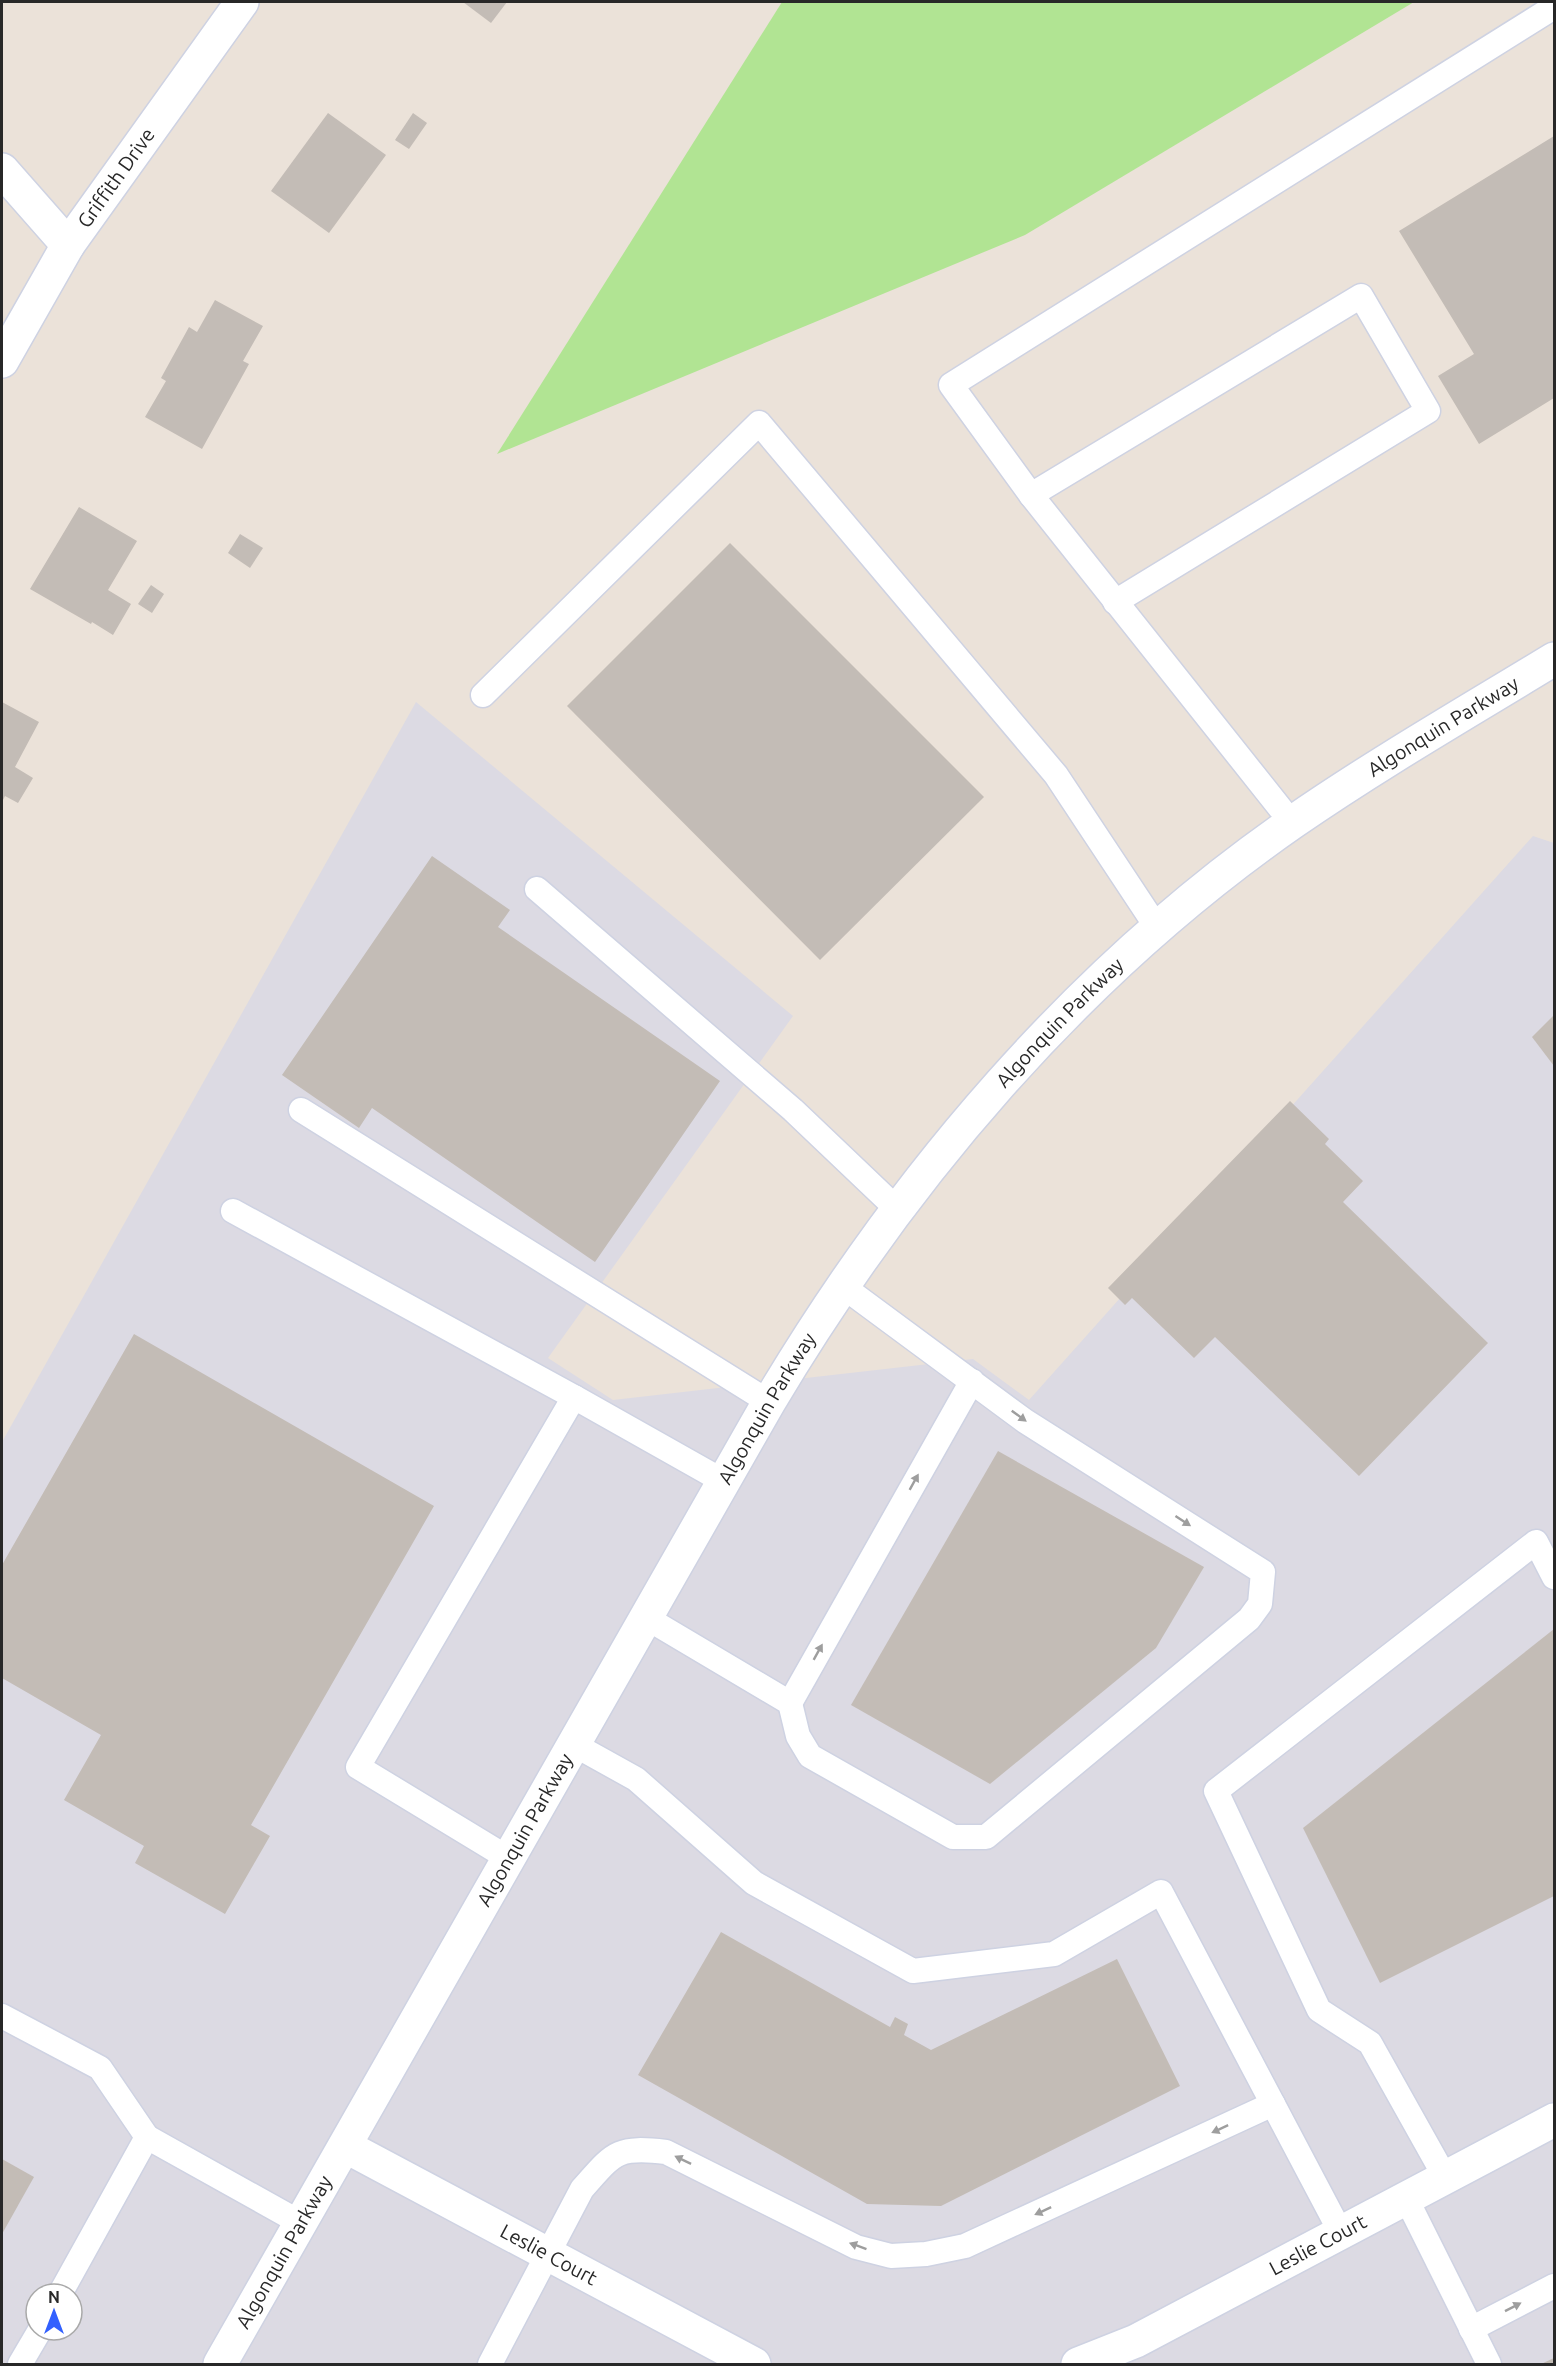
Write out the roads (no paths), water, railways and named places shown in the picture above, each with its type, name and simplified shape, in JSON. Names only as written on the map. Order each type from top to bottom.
[{"type":"street","name":"Griffith Drive","points":[[2,361],[68,245],[242,2]]},
{"type":"street","points":[[2,170],[68,245]]},
{"type":"street","name":"Algonquin Parkway","points":[[220,2364],[769,1402],[842,1285],[897,1209],[984,1101],[1042,1038],[1098,982],[1198,895],[1292,822],[1554,659]]},
{"type":"street","name":"Leslie Court","points":[[1078,2364],[1136,2341],[1554,2120]]},
{"type":"street","name":"Leslie Court","points":[[345,2146],[754,2364]]},
{"type":"lane","points":[[1292,822],[1031,495],[951,385],[1554,7]]},
{"type":"lane","points":[[1031,495],[1361,296],[1428,411],[1115,602]]},
{"type":"lane","points":[[483,695],[759,423],[1056,775],[1158,929]]},
{"type":"lane","points":[[537,889],[793,1110],[897,1209]]},
{"type":"lane","points":[[301,1110],[769,1402]]},
{"type":"lane","points":[[233,1211],[723,1481]]},
{"type":"lane","points":[[645,1617],[789,1703],[798,1736],[810,1756],[953,1837],[986,1837],[1249,1619],[1260,1604],[1263,1572],[1024,1420],[842,1285]]},
{"type":"lane","points":[[789,1703],[972,1381]]},
{"type":"lane","points":[[508,1858],[358,1767],[574,1397]]},
{"type":"lane","points":[[1445,2177],[1370,2043],[1319,2010],[1216,1791],[1536,1542],[1554,1577]]},
{"type":"lane","points":[[573,1744],[636,1779],[754,1882],[913,1971],[1054,1954],[1161,1892],[1341,2233]]},
{"type":"lane","points":[[2,2016],[100,2068],[147,2137],[301,2223]]},
{"type":"lane","points":[[490,2364],[582,2189],[603,2165],[620,2152],[642,2149],[666,2152],[856,2247],[891,2256],[926,2254],[965,2246],[1273,2104]]},
{"type":"lane","points":[[67,2282],[147,2137]]},
{"type":"lane","points":[[1406,2198],[1489,2364]]},
{"type":"lane","points":[[1471,2329],[1554,2286]]},
{"type":"lane","points":[[20,2364],[33,2342]]}]
